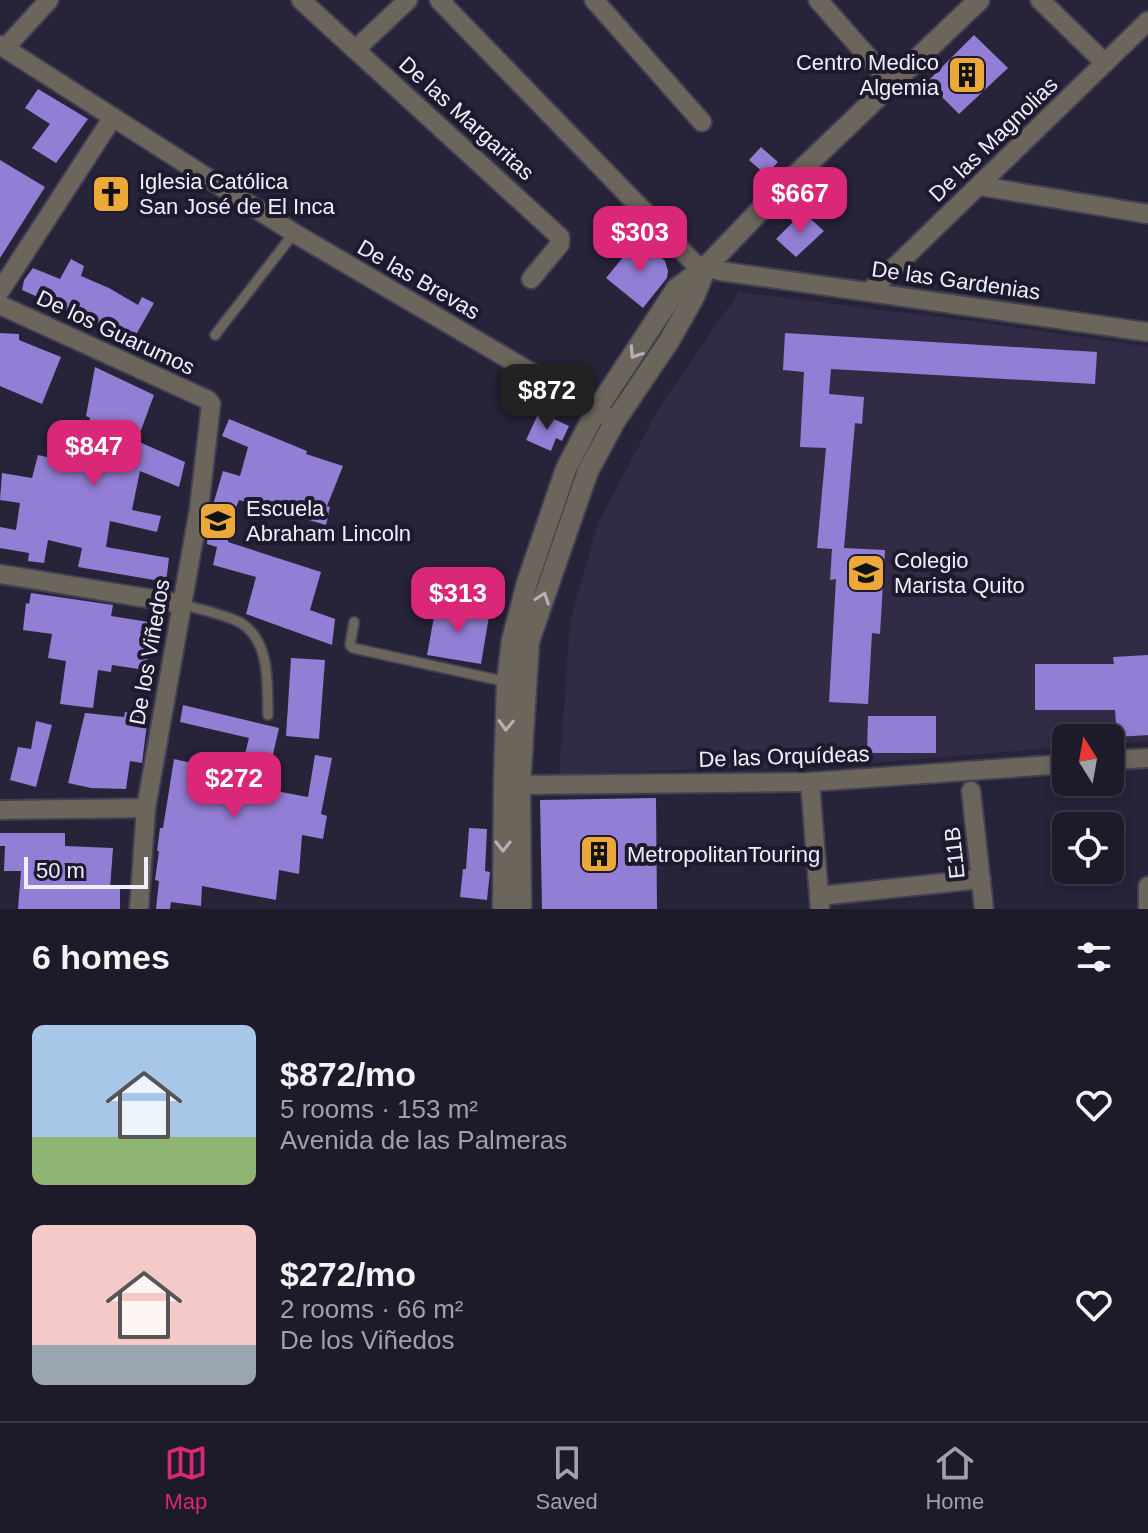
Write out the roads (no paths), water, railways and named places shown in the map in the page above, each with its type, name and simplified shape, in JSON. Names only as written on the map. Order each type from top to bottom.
[{"type":"street","points":[[2,47],[49,0]]},
{"type":"street","name":"De las Margaritas","points":[[301,0],[560,237],[560,244],[531,279]]},
{"type":"street","points":[[356,49],[408,0]]},
{"type":"street","name":"De las Gardenias","points":[[439,0],[695,264],[1148,332]]},
{"type":"street","points":[[594,0],[702,122]]},
{"type":"street","points":[[818,0],[892,84]]},
{"type":"street","points":[[521,909],[507,682],[512,640],[527,583],[566,469],[596,411],[677,288],[706,267],[770,200],[979,0]]},
{"type":"street","points":[[1040,0],[1105,63]]},
{"type":"street","name":"De las Magnolias","points":[[870,291],[1148,21]]},
{"type":"street","name":"De las Brevas","points":[[2,47],[294,233],[615,421]]},
{"type":"street","points":[[0,291],[113,117]]},
{"type":"street","points":[[980,186],[1148,214]]},
{"type":"street","points":[[503,909],[512,784],[529,641],[588,471],[615,421],[669,341],[694,297],[706,267]]},
{"type":"street","name":"De los Guarumos","points":[[0,305],[211,404]]},
{"type":"street","name":"De los Viñedos","points":[[139,909],[146,808],[199,509],[211,404]]},
{"type":"street","points":[[0,574],[182,604]]},
{"type":"street","points":[[1124,759],[1148,758]]},
{"type":"street","name":"De las Orquídeas","points":[[512,784],[810,782],[1052,765]]},
{"type":"street","points":[[810,782],[819,902],[981,879]]},
{"type":"street","name":"E11B","points":[[971,791],[984,909]]},
{"type":"street","points":[[0,810],[146,808]]},
{"type":"street","points":[[1148,886],[1148,909]]},
{"type":"lane","points":[[215,335],[294,233]]},
{"type":"lane","points":[[182,604],[242,624],[254,637],[267,667],[268,715]]},
{"type":"lane","points":[[354,622],[350,645],[353,648],[507,682]]},
{"type":"place","name":"Centro Medico Algemia","points":[[967,75]]},
{"type":"place","name":"Iglesia Católica San José de El Inca","points":[[111,194]]},
{"type":"place","name":"Escuela Abraham Lincoln","points":[[218,521]]},
{"type":"place","name":"Colegio Marista Quito","points":[[866,573]]},
{"type":"place","name":"MetropolitanTouring","points":[[599,854]]}]
